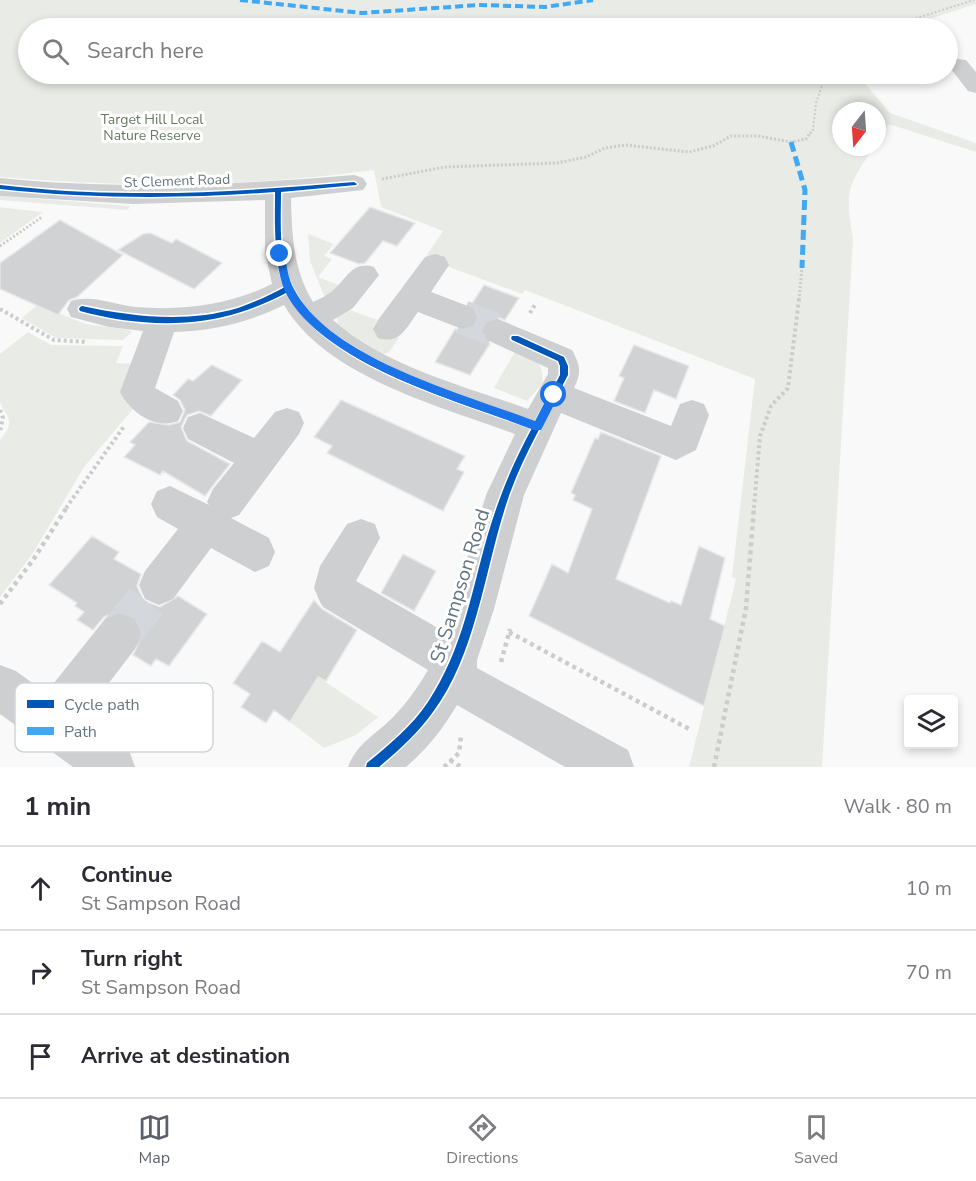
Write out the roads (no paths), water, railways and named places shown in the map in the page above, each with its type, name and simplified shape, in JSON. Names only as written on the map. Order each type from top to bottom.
[{"type":"street","points":[[958,65],[976,86]]},
{"type":"street","name":"St Clement Road","points":[[0,187],[113,197],[278,191],[354,184]]},
{"type":"street","points":[[278,191],[280,254],[288,289],[310,319],[334,340],[371,363],[676,444],[684,440],[692,415]]},
{"type":"street","points":[[388,329],[435,265]]},
{"type":"street","points":[[310,319],[342,300],[364,275]]},
{"type":"street","points":[[82,309],[158,332],[245,310],[288,289]]},
{"type":"street","points":[[412,297],[462,317]]},
{"type":"street","points":[[155,405],[137,392],[158,332]]},
{"type":"street","name":"St Sampson Road","points":[[371,767],[413,731],[434,705],[454,670],[506,492],[564,375],[561,359],[506,334]]},
{"type":"street","points":[[159,585],[287,423]]},
{"type":"street","points":[[200,428],[260,459]]},
{"type":"street","points":[[170,504],[216,513],[255,552]]},
{"type":"street","points":[[361,538],[334,580],[337,594],[611,767]]},
{"type":"street","points":[[81,683],[120,634]]},
{"type":"street","points":[[0,687],[15,698]]},
{"type":"street","points":[[91,752],[112,767]]},
{"type":"tunnel","points":[[462,317],[498,331]]},
{"type":"tunnel","points":[[120,634],[159,585]]},
{"type":"park label","name":"Target Hill Local Nature Reserve","points":[[152,128]]}]
